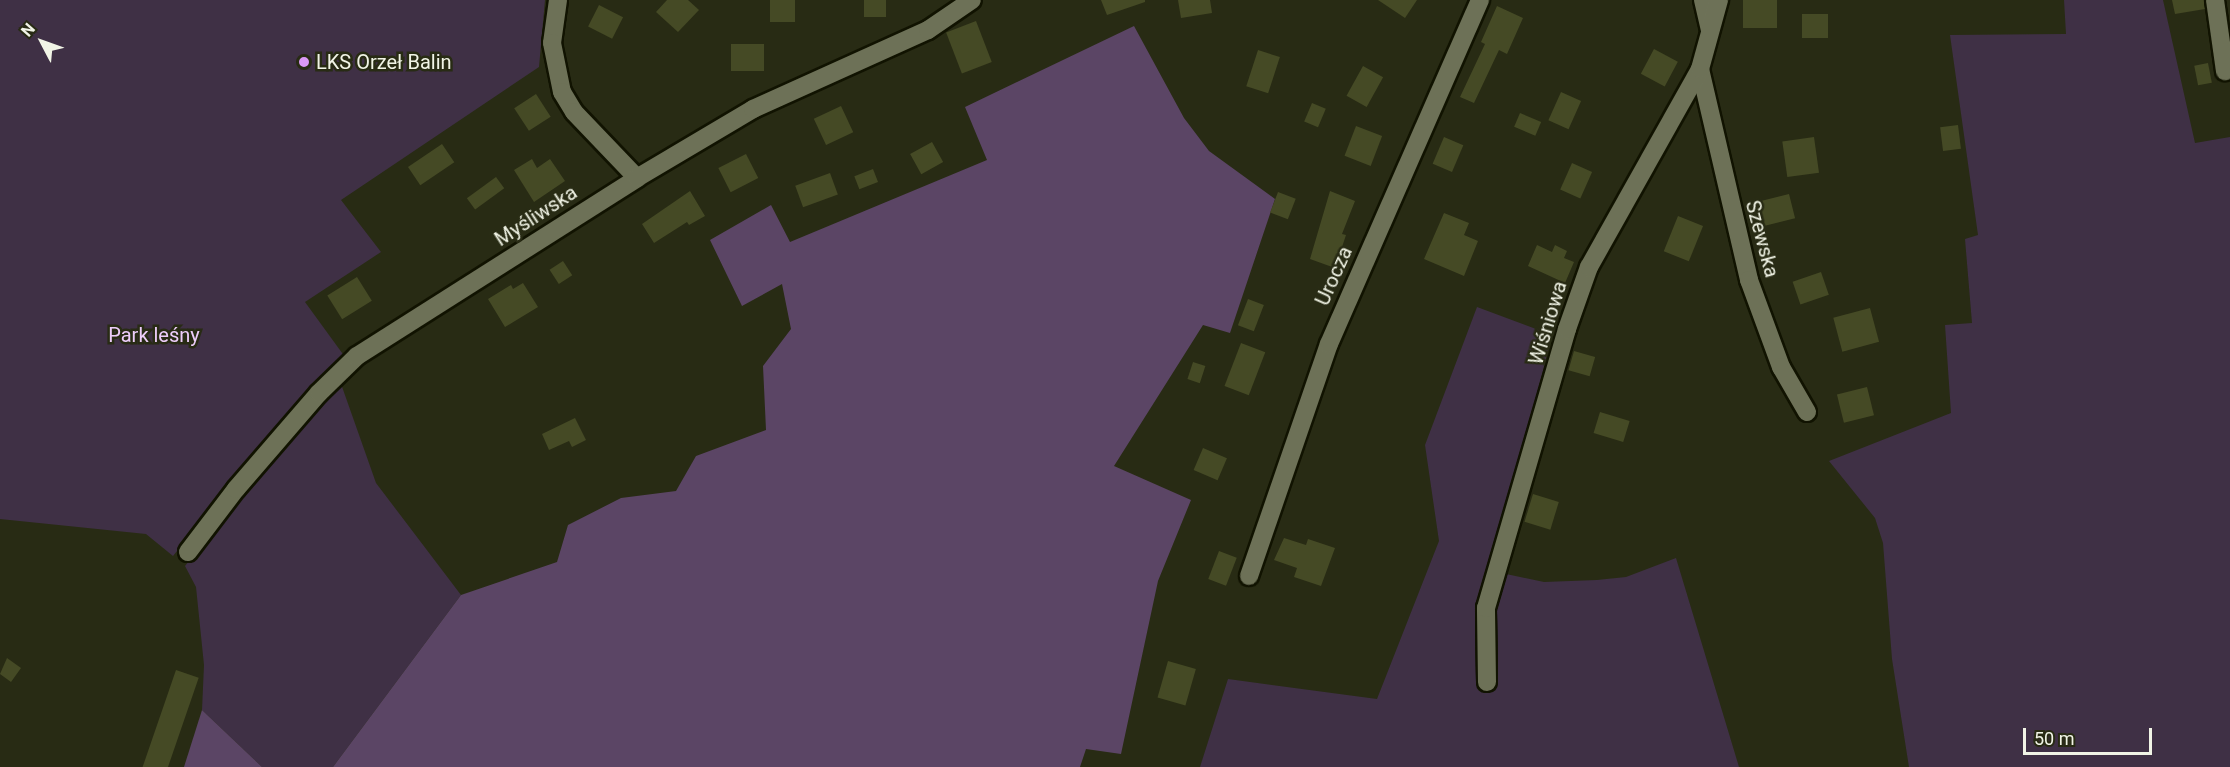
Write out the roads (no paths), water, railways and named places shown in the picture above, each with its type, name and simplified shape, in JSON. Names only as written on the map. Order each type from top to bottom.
[{"type":"street","points":[[558,0],[552,43],[562,92],[574,112],[637,178]]},
{"type":"street","name":"Myśliwska","points":[[188,552],[236,489],[319,393],[357,357],[637,178],[753,109],[919,34],[972,0]]},
{"type":"street","name":"Urocza","points":[[1249,576],[1329,344],[1480,0]]},
{"type":"street","points":[[1703,0],[1711,33]]},
{"type":"street","name":"Wiśniowa","points":[[1487,682],[1486,608],[1568,328],[1589,267],[1700,69],[1719,0]]},
{"type":"street","points":[[2215,0],[2225,71]]},
{"type":"street","name":"Szewska","points":[[1700,69],[1749,280],[1781,367],[1807,412]]},
{"type":"place","name":"LKS Orzeł Balin","points":[[304,62]]},
{"type":"park label","name":"Park leśny","points":[[154,335]]}]
